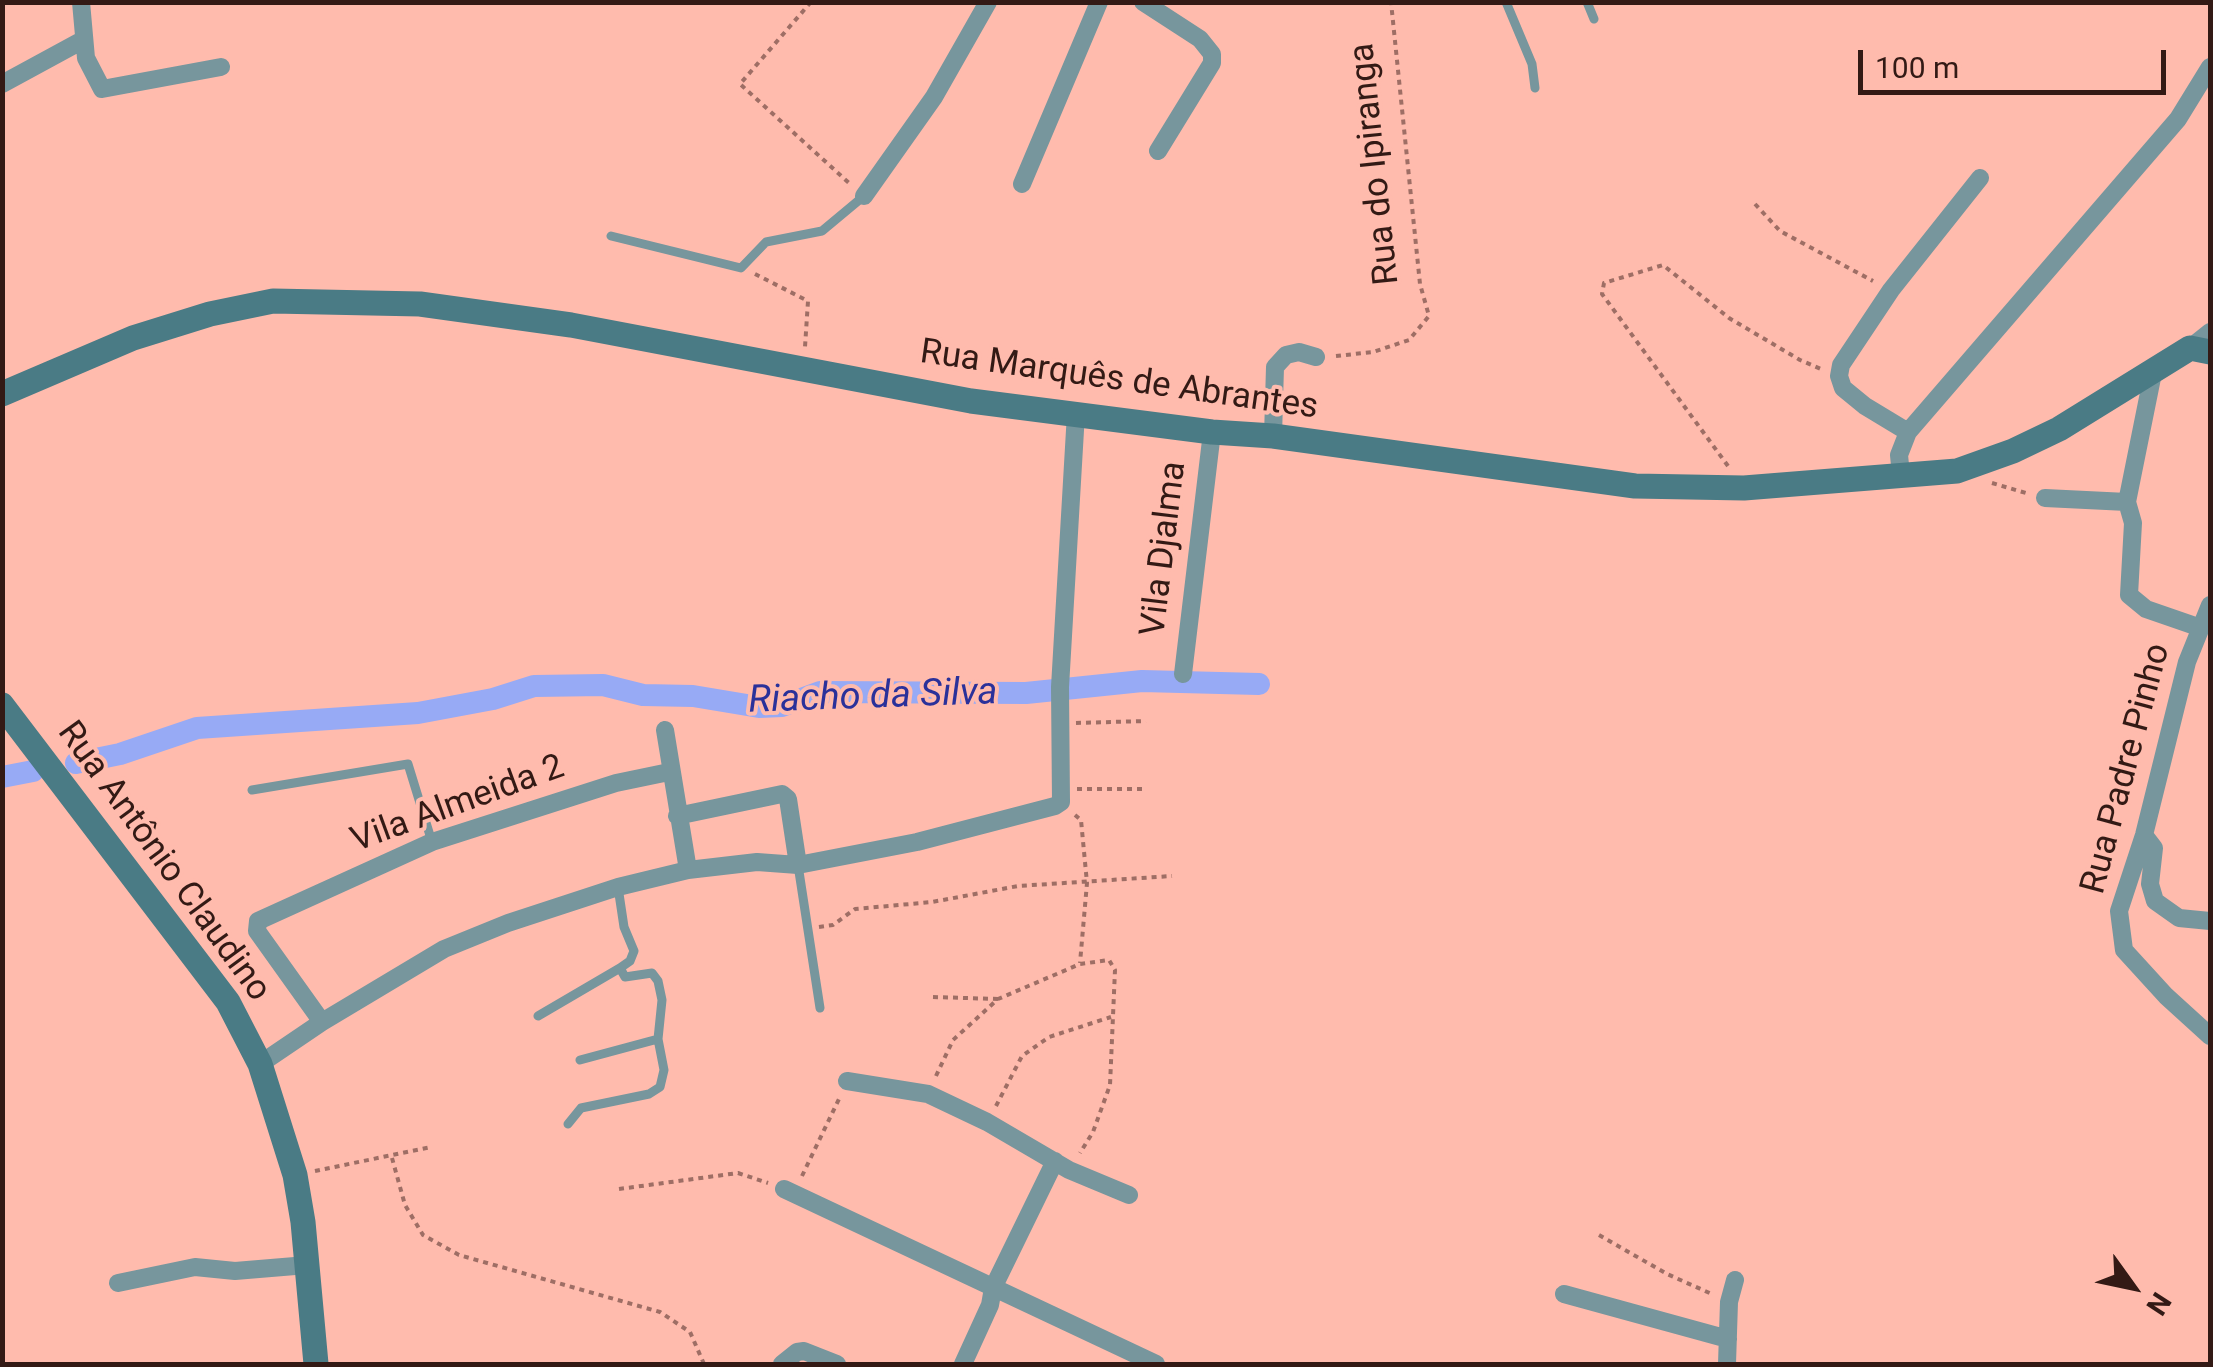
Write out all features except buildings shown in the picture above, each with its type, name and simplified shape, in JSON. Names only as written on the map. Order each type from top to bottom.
[{"type":"street","points":[[81,2],[86,58],[102,89],[220,67]]},
{"type":"street","points":[[864,196],[934,97],[988,2]]},
{"type":"street","points":[[1022,184],[1100,2]]},
{"type":"street","points":[[1143,2],[1200,39],[1212,54],[1212,62],[1158,151]]},
{"type":"street","points":[[2,84],[83,40]]},
{"type":"street","points":[[1901,476],[1899,455],[1908,432],[2178,119],[2210,67]]},
{"type":"street","points":[[1908,432],[1864,406],[1843,388],[1841,365],[1891,290],[1980,178]]},
{"type":"street","name":"Rua Marquês de Abrantes","points":[[2,394],[133,338],[210,314],[273,302],[420,304],[571,325],[971,401],[1212,432],[1273,436],[1635,486],[1744,488],[1956,471],[2014,451],[2060,428],[2204,344]]},
{"type":"street","points":[[1273,436],[1275,367],[1286,355],[1299,352],[1316,357]]},
{"type":"street","points":[[2153,373],[2126,502],[2133,523],[2130,595],[2146,609],[2201,628]]},
{"type":"street","points":[[260,1064],[444,949],[508,923],[618,887],[688,870],[757,862],[798,865],[918,842],[1055,806],[1062,795],[1060,687],[1076,414]]},
{"type":"street","name":"Vila Djalma","points":[[1183,674],[1212,432]]},
{"type":"street","points":[[2045,498],[2126,502]]},
{"type":"street","name":"Rua Padre Pinho","points":[[2210,605],[2186,662],[2144,836],[2119,910],[2124,950],[2210,1036]]},
{"type":"street","name":"Rua Antônio Claudino","points":[[2,705],[228,1002],[260,1064],[296,1174],[316,1364]]},
{"type":"street","points":[[665,730],[688,870]]},
{"type":"street","name":"Vila Almeida 2","points":[[322,1022],[257,931],[258,921],[432,842],[616,783],[669,772]]},
{"type":"street","points":[[678,816],[782,794],[788,799],[798,865]]},
{"type":"street","points":[[2144,836],[2154,848],[2150,884],[2155,901],[2179,918],[2210,921]]},
{"type":"street","points":[[847,1081],[928,1094],[988,1122],[1062,1166],[1128,1195]]},
{"type":"street","points":[[963,1364],[990,1306],[994,1288],[1062,1166]]},
{"type":"street","points":[[784,1188],[994,1288],[1119,1358],[1156,1364]]},
{"type":"street","points":[[118,1282],[195,1267],[236,1271],[307,1265]]},
{"type":"street","points":[[1727,1364],[1729,1302],[1735,1280]]},
{"type":"street","points":[[1564,1294],[1728,1339]]},
{"type":"street","points":[[782,1364],[804,1351],[837,1364]]},
{"type":"lane","points":[[1506,2],[1532,64],[1536,88]]},
{"type":"lane","points":[[1586,2],[1594,19]]},
{"type":"lane","points":[[610,236],[742,268],[766,242],[822,231],[864,196]]},
{"type":"lane","points":[[252,790],[408,764],[432,842]]},
{"type":"lane","points":[[798,865],[820,1008]]},
{"type":"lane","points":[[538,1016],[630,960],[634,951],[624,927],[618,887]]},
{"type":"lane","points":[[568,1124],[580,1108],[649,1094],[660,1087],[664,1070],[658,1039],[662,1000],[658,981],[652,974],[626,978],[620,968]]},
{"type":"lane","points":[[580,1060],[658,1039]]},
{"type":"path","points":[[812,2],[740,84],[864,196]]},
{"type":"path","name":"Rua do Ipiranga","points":[[1316,357],[1373,352],[1409,340],[1429,316],[1420,284],[1392,2]]},
{"type":"path","points":[[1755,204],[1780,231],[1891,290]]},
{"type":"path","points":[[1711,446],[1602,294],[1604,283],[1662,265],[1729,318],[1800,360],[1839,376]]},
{"type":"path","points":[[742,268],[808,301],[803,368]]},
{"type":"path","points":[[1991,482],[2045,498]]},
{"type":"path","points":[[1061,718],[1146,720]]},
{"type":"path","points":[[1062,795],[1142,789]]},
{"type":"path","points":[[1062,795],[1081,820],[1087,883],[1080,964]]},
{"type":"path","points":[[806,930],[834,925],[855,908],[932,902],[1018,886],[1172,876]]},
{"type":"path","points":[[928,1094],[953,1040],[998,999],[1080,964],[1109,960],[1115,970],[1110,1086],[1093,1132],[1062,1166]]},
{"type":"path","points":[[934,996],[998,999]]},
{"type":"path","points":[[988,1122],[1022,1056],[1049,1037],[1111,1017]]},
{"type":"path","points":[[619,1189],[738,1173],[784,1188],[800,1178],[808,1166],[847,1081]]},
{"type":"path","points":[[296,1174],[392,1158],[431,1147]]},
{"type":"path","points":[[392,1158],[405,1205],[423,1235],[459,1254],[660,1312],[690,1332],[704,1364]]},
{"type":"path","points":[[1599,1235],[1667,1274],[1729,1302]]},
{"type":"waterway","name":"Riacho da Silva","points":[[76,763],[120,754],[197,728],[418,713],[493,699],[534,686],[603,685],[643,695],[693,696],[759,707],[782,706],[820,692],[1026,693],[1142,681],[1259,684]]},
{"type":"waterway","name":"Riacho da Silva","points":[[2,777],[33,771]]}]
